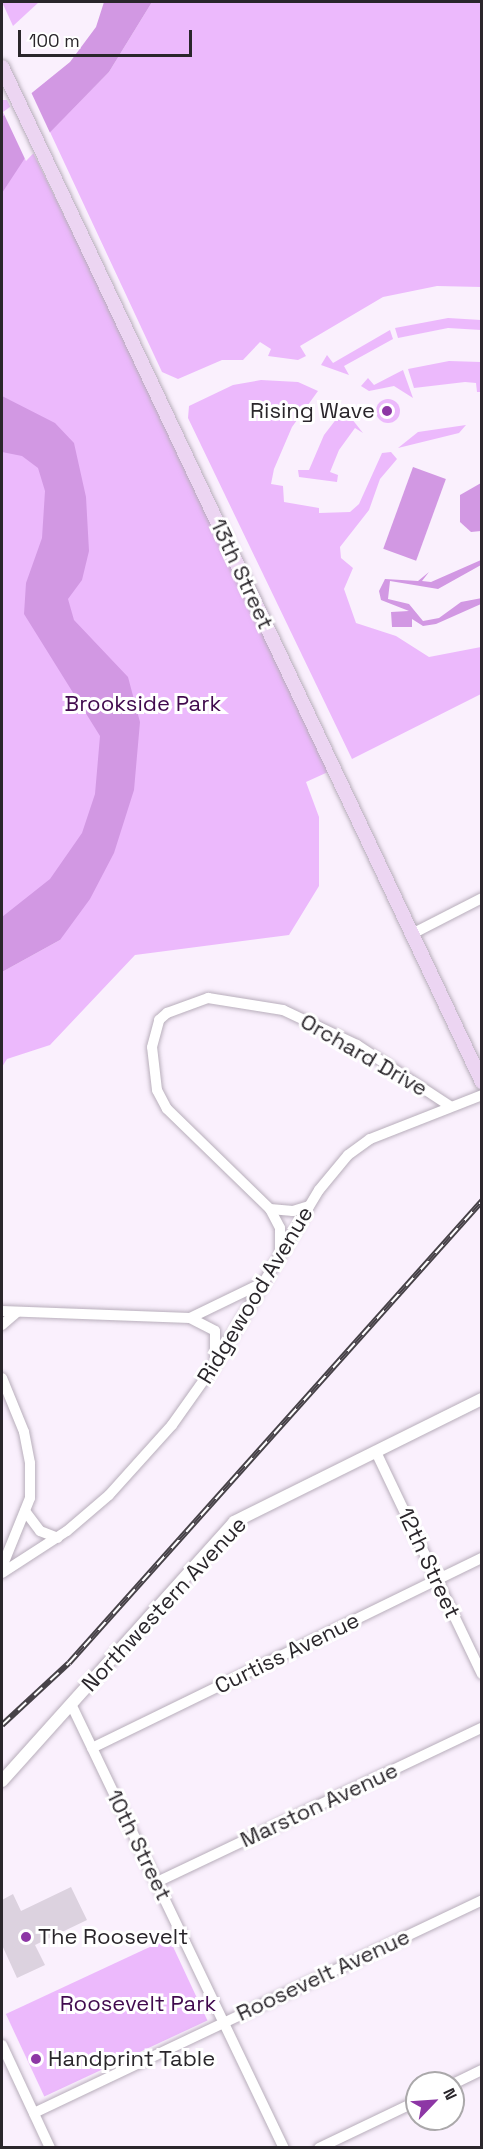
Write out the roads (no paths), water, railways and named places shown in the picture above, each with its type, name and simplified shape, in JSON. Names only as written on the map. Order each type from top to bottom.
[{"type":"main road","name":"13th Street","points":[[3,70],[482,1082]]},
{"type":"street","points":[[412,934],[482,898]]},
{"type":"street","name":"Orchard Drive","points":[[280,1251],[280,1228],[270,1209],[178,1121],[157,1090],[154,1032],[159,1020],[179,1005],[227,998],[315,1022],[450,1106]]},
{"type":"street","name":"Ridgewood Avenue","points":[[2,1573],[58,1538],[142,1462],[213,1367],[280,1251],[309,1206],[348,1155],[370,1139],[482,1095]]},
{"type":"street","points":[[270,1209],[293,1211],[309,1206]]},
{"type":"street","points":[[190,1318],[260,1284]]},
{"type":"street","points":[[2,1311],[190,1318],[215,1331],[218,1340],[213,1367]]},
{"type":"street","points":[[2,1325],[18,1312]]},
{"type":"street","points":[[2,1378],[24,1432],[30,1463],[25,1511],[2,1567]]},
{"type":"street","name":"Northwestern Avenue","points":[[2,1781],[234,1522],[482,1399]]},
{"type":"street","name":"12th Street","points":[[376,1452],[482,1674]]},
{"type":"street","points":[[25,1511],[40,1531],[58,1538]]},
{"type":"street","name":"Curtiss Avenue","points":[[92,1748],[482,1558]]},
{"type":"street","name":"10th Street","points":[[71,1704],[284,2148]]},
{"type":"street","name":"Marston Avenue","points":[[157,1882],[482,1728]]},
{"type":"street","name":"Roosevelt Avenue","points":[[34,2113],[482,1900]]},
{"type":"street","points":[[2,2044],[50,2148]]},
{"type":"street","points":[[465,2078],[482,2070]]},
{"type":"street","points":[[319,2148],[405,2107]]},
{"type":"railway","points":[[2,1725],[69,1663],[482,1201]]},
{"type":"place","name":"Rising Wave","points":[[387,411]]},
{"type":"place","name":"The Roosevelt","points":[[26,1937]]},
{"type":"place","name":"Handprint Table","points":[[36,2059]]},
{"type":"park label","name":"Brookside Park","points":[[143,704]]},
{"type":"park label","name":"Roosevelt Park","points":[[138,2004]]}]
